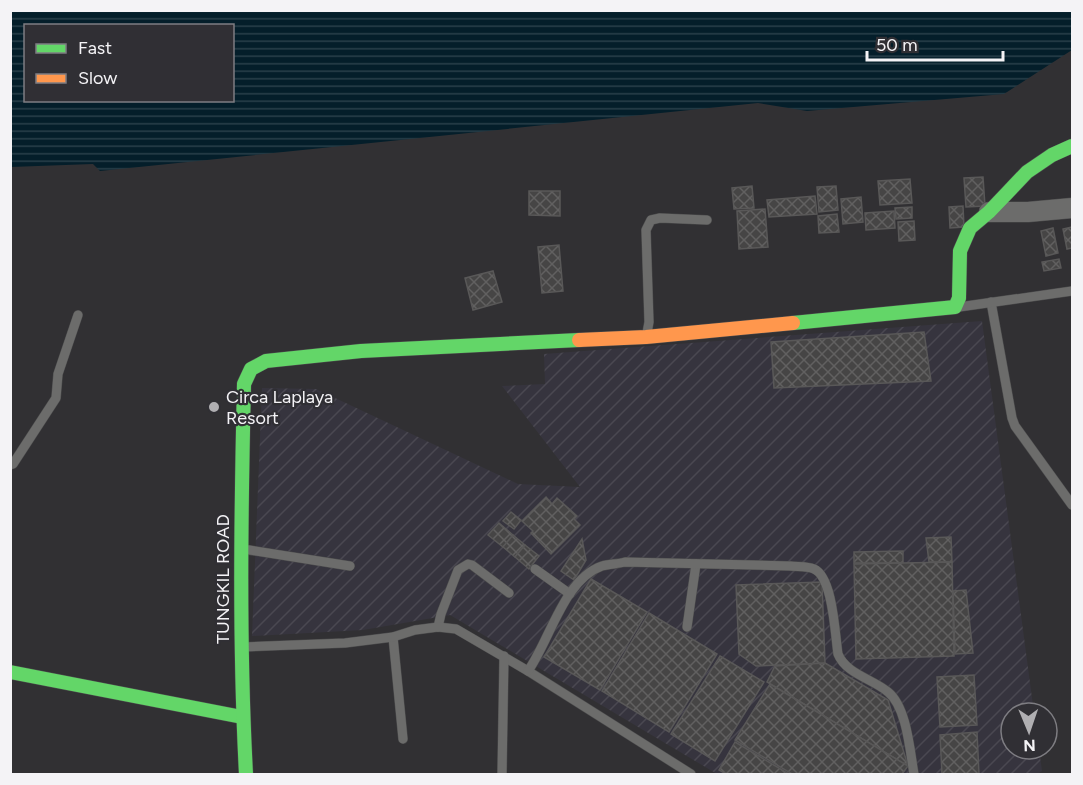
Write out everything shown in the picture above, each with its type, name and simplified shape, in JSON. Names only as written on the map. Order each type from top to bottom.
[{"type":"street","points":[[646,337],[955,308],[959,298],[960,251],[970,228],[1027,172],[1052,154],[1072,146]]},
{"type":"street","points":[[988,212],[1028,212],[1072,208]]},
{"type":"street","name":"TUNGKIL ROAD","points":[[246,774],[242,717],[240,549],[244,384],[248,371],[254,365],[266,361],[361,351],[646,337]]},
{"type":"street","points":[[10,672],[242,717]]},
{"type":"lane","points":[[646,337],[649,322],[646,230],[651,220],[660,218],[708,220]]},
{"type":"lane","points":[[955,308],[1072,291]]},
{"type":"lane","points":[[991,302],[1015,426],[1072,505]]},
{"type":"lane","points":[[10,465],[13,464],[56,398],[58,374],[78,315]]},
{"type":"lane","points":[[240,549],[350,566]]},
{"type":"lane","points":[[528,671],[575,585],[588,573],[602,566],[625,562],[790,566],[814,569],[822,575],[828,588],[837,647],[842,663],[889,692],[898,703],[914,774]]},
{"type":"lane","points":[[438,627],[458,570],[463,566],[468,564],[472,566],[509,592]]},
{"type":"lane","points":[[687,627],[696,564]]},
{"type":"lane","points":[[535,569],[570,594]]},
{"type":"lane","points":[[241,647],[345,643],[393,637],[415,630],[438,627],[456,629],[504,656],[691,774]]},
{"type":"lane","points":[[393,637],[403,739]]},
{"type":"lane","points":[[502,774],[504,656]]},
{"type":"shaded area","points":[[982,321],[1032,701],[999,701],[999,761],[1041,761],[1042,771],[1037,774],[717,774],[450,615],[363,630],[252,636],[262,388],[316,389],[518,484],[580,487],[502,386],[545,384],[544,354]]},
{"type":"water","points":[[1072,10],[1072,50],[1004,94],[807,111],[758,103],[100,171],[93,164],[11,167],[11,11]]},
{"type":"building","points":[[983,177],[985,206],[966,207],[964,178]]},
{"type":"building","points":[[910,179],[912,203],[880,205],[878,181]]},
{"type":"building","points":[[752,186],[754,208],[734,209],[732,188]]},
{"type":"building","points":[[836,186],[838,210],[819,212],[817,187]]},
{"type":"building","points":[[529,191],[560,191],[560,216],[529,215]]},
{"type":"building","points":[[815,196],[817,214],[769,217],[767,200]]},
{"type":"building","points":[[861,197],[863,222],[843,224],[841,199]]},
{"type":"building","points":[[963,206],[964,227],[950,228],[949,207]]},
{"type":"building","points":[[912,207],[912,218],[896,219],[895,208]]},
{"type":"building","points":[[765,209],[768,247],[739,249],[737,211]]},
{"type":"building","points":[[894,211],[895,228],[866,230],[865,213]]},
{"type":"building","points":[[837,214],[839,232],[819,233],[818,216]]},
{"type":"building","points":[[914,221],[915,240],[899,241],[898,222]]},
{"type":"building","points":[[1072,227],[1072,248],[1067,249],[1063,229]]},
{"type":"building","points":[[1053,228],[1058,253],[1046,256],[1041,231]]},
{"type":"building","points":[[559,245],[563,291],[542,293],[538,247]]},
{"type":"building","points":[[1059,259],[1061,268],[1044,271],[1042,262]]},
{"type":"building","points":[[493,271],[502,302],[473,310],[465,278]]},
{"type":"building","points":[[924,332],[931,381],[774,388],[771,342]]},
{"type":"building","points":[[546,497],[552,504],[557,498],[577,516],[574,519],[580,525],[551,554],[522,521]]},
{"type":"building","points":[[511,512],[521,520],[514,529],[503,521]]},
{"type":"building","points":[[499,523],[513,535],[503,547],[488,535]]},
{"type":"building","points":[[513,535],[525,545],[515,557],[503,547]]},
{"type":"building","points":[[951,537],[952,562],[929,562],[926,538]]},
{"type":"building","points":[[582,539],[586,560],[574,580],[561,571]]},
{"type":"building","points":[[525,545],[539,556],[529,569],[515,557]]},
{"type":"building","points":[[903,551],[903,563],[854,563],[854,552]]},
{"type":"building","points":[[952,562],[954,656],[856,659],[854,564]]},
{"type":"building","points":[[591,579],[647,612],[600,690],[544,657]]},
{"type":"building","points":[[822,582],[825,663],[756,666],[739,654],[736,585]]},
{"type":"building","points":[[966,590],[973,653],[955,654],[953,591]]},
{"type":"building","points":[[649,613],[717,654],[669,732],[602,691]]},
{"type":"building","points":[[720,656],[764,682],[715,761],[671,734]]},
{"type":"building","points":[[825,663],[888,700],[908,766],[767,682],[775,666]]},
{"type":"building","points":[[974,675],[977,725],[940,727],[937,677]]},
{"type":"building","points":[[770,684],[908,766],[902,774],[792,774],[735,740]]},
{"type":"building","points":[[977,732],[979,774],[942,774],[940,735]]},
{"type":"building","points":[[735,742],[789,774],[726,774],[719,770]]},
{"type":"traffic: fast","points":[[793,323],[955,307],[959,298],[960,251],[970,228],[989,212],[1027,172],[1052,155],[1072,146]]},
{"type":"traffic: fast","points":[[246,774],[242,628],[242,482],[244,384],[251,369],[266,361],[361,351],[579,340]]},
{"type":"traffic: fast","points":[[10,672],[242,717]]},
{"type":"traffic: slow","points":[[579,340],[646,337],[793,323]]},
{"type":"place","name":"Circa Laplaya Resort","points":[[214,407]]}]
